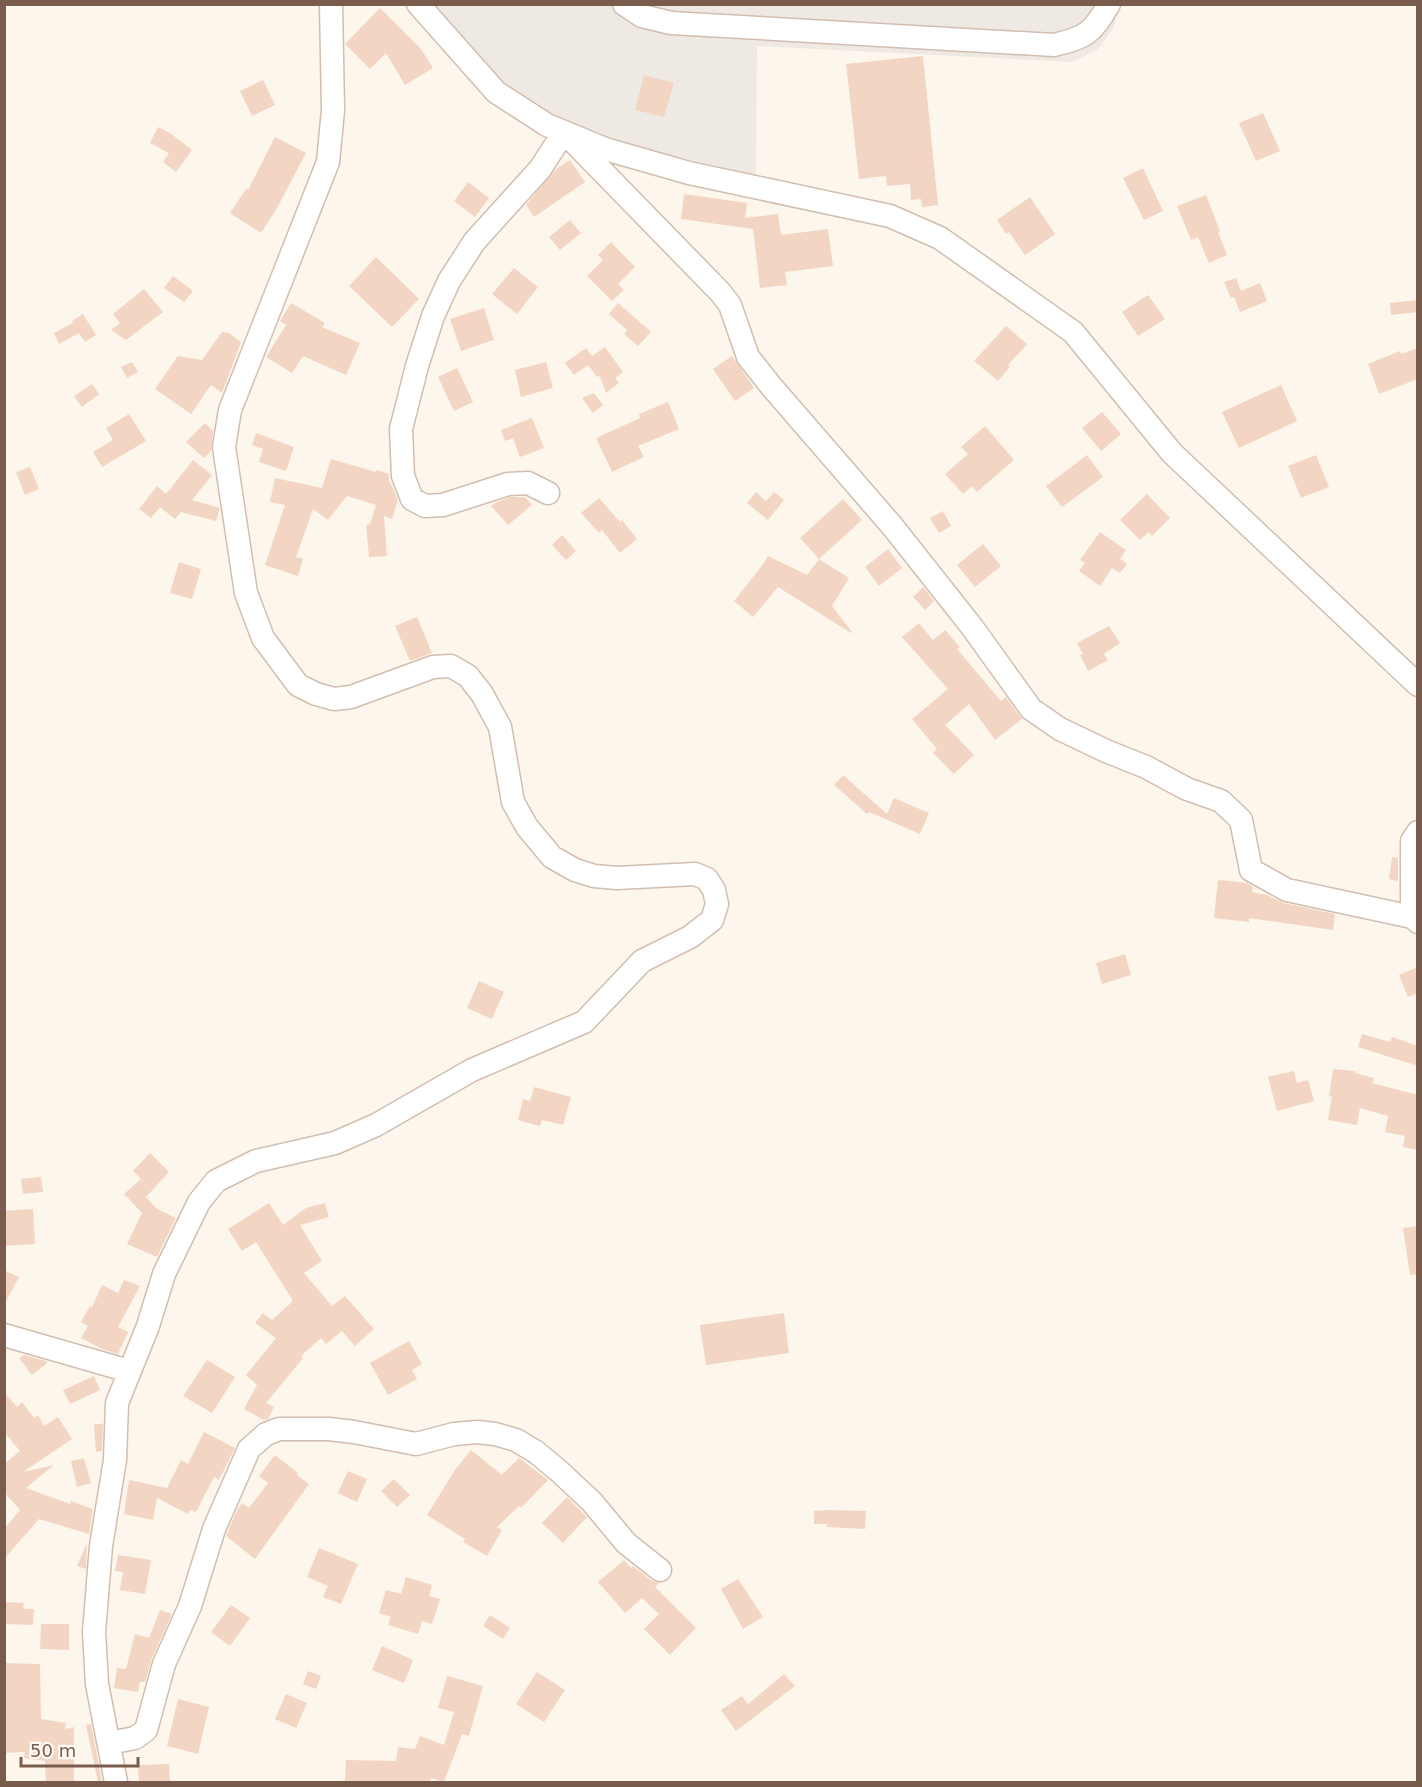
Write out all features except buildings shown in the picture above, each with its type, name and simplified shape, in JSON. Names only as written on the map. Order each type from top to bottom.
[{"type":"street","points":[[116,1782],[97,1684],[94,1632],[101,1546],[115,1460],[117,1403],[148,1326],[164,1274],[199,1202],[216,1181],[256,1161],[335,1143],[376,1125],[472,1070],[584,1022],[642,961],[690,937],[712,920],[717,904],[714,890],[707,879],[695,874],[617,878],[594,876],[575,870],[552,857],[527,827],[513,802],[500,727],[482,694],[468,676],[451,666],[433,667],[351,697],[334,699],[316,694],[298,685],[262,638],[246,593],[224,447],[230,410],[328,162],[333,110],[331,4]]},
{"type":"street","points":[[418,4],[496,92],[548,125],[605,149],[689,172],[890,216],[940,238],[1073,332],[1172,453],[1418,685]]},
{"type":"street","points":[[624,4],[642,16],[670,23],[1054,45],[1076,40],[1098,25],[1109,4]]},
{"type":"street","points":[[548,493],[528,483],[508,484],[443,505],[425,506],[412,499],[403,476],[401,429],[433,316],[449,280],[474,242],[540,169],[564,132]]},
{"type":"street","points":[[564,132],[720,292],[730,305],[748,357],[893,527],[972,627],[1031,709],[1060,729],[1146,767],[1187,789],[1221,801],[1241,820],[1251,870],[1287,890],[1415,920],[1412,841],[1418,831]]},
{"type":"street","points":[[4,1335],[129,1371]]},
{"type":"street","points":[[109,1743],[135,1738],[146,1730],[164,1664],[190,1606],[214,1529],[249,1449],[266,1434],[279,1429],[329,1429],[416,1444],[454,1434],[477,1432],[516,1440],[536,1452],[560,1472],[592,1502],[626,1543],[660,1570]]},
{"type":"shaded area","points":[[433,5],[1119,5],[1113,29],[1097,50],[1072,62],[757,46],[756,175],[661,153],[569,126],[517,96],[482,66]]}]
